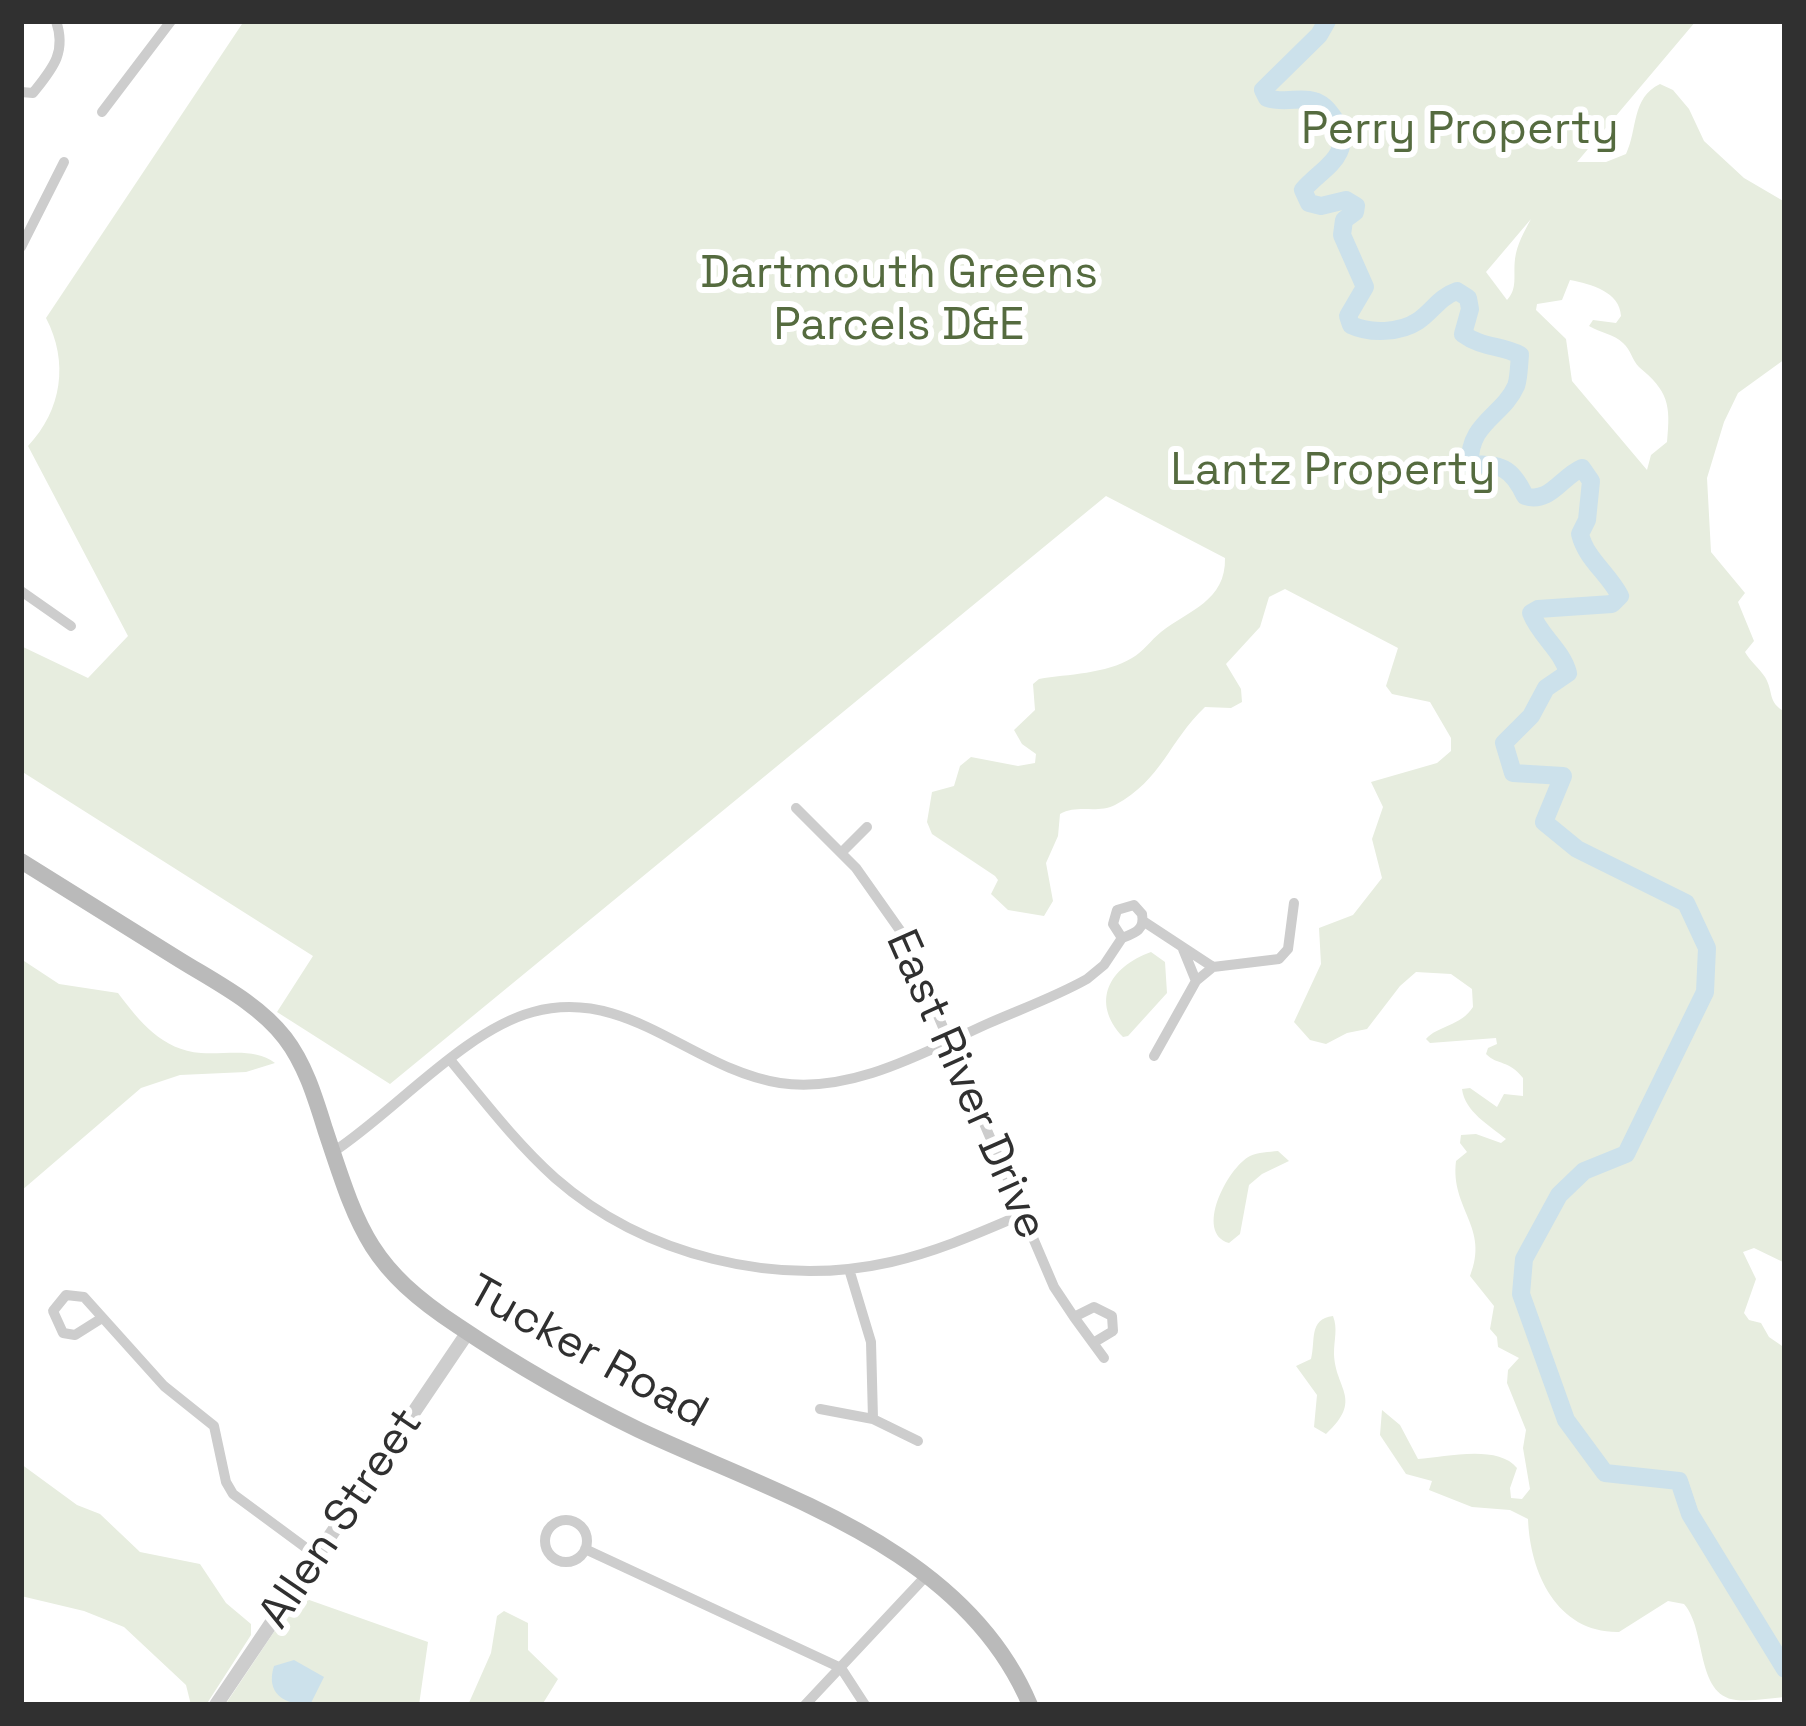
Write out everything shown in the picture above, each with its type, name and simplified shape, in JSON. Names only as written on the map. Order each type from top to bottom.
[{"type":"main road","name":"Tucker Road","points":[[21,861],[268,1019],[302,1067],[354,1213],[379,1260],[410,1291],[572,1396],[838,1520],[926,1576],[960,1604],[999,1648],[1030,1705]]},
{"type":"street","points":[[21,92],[33,93],[58,58],[61,37],[56,21]]},
{"type":"street","points":[[102,112],[171,21]]},
{"type":"street","points":[[21,247],[64,162]]},
{"type":"street","points":[[21,592],[71,626]]},
{"type":"street","name":"East River Drive","points":[[796,808],[842,852],[904,936],[1054,1287],[1104,1358]]},
{"type":"street","points":[[842,852],[867,827]]},
{"type":"street","points":[[1154,1056],[1196,981],[1213,967],[1279,958],[1288,949],[1294,903]]},
{"type":"street","points":[[1122,938],[1113,924],[1118,908],[1135,906],[1143,921],[1213,967]]},
{"type":"street","points":[[333,1152],[451,1060],[507,1022],[537,1011],[567,1007],[621,1013],[730,1069],[793,1084],[854,1077],[949,1042],[1087,979],[1122,938],[1138,932],[1143,921]]},
{"type":"street","points":[[1183,949],[1196,981]]},
{"type":"street","points":[[451,1060],[542,1166],[588,1204],[685,1250],[788,1271],[850,1269],[924,1252],[1021,1215]]},
{"type":"street","points":[[850,1269],[871,1342],[873,1419]]},
{"type":"street","points":[[102,1318],[75,1335],[63,1333],[53,1311],[58,1301],[75,1293],[84,1297],[171,1393],[214,1426],[233,1494],[316,1556]]},
{"type":"street","points":[[1074,1317],[1094,1307],[1112,1316],[1113,1330],[1093,1343]]},
{"type":"street","name":"Allen Street","points":[[217,1705],[467,1332]]},
{"type":"street","points":[[820,1409],[873,1419],[918,1441]]},
{"type":"street","points":[[585,1550],[841,1667],[865,1705]]},
{"type":"street","points":[[805,1705],[926,1576]]},
{"type":"green space","points":[[244,21],[1696,21],[1577,162],[1606,162],[1626,154],[1644,97],[1660,84],[1673,90],[1689,109],[1704,141],[1744,178],[1785,202],[1785,359],[1738,393],[1707,478],[1711,552],[1745,593],[1738,602],[1754,641],[1745,652],[1785,712],[1785,1263],[1754,1248],[1743,1252],[1756,1279],[1744,1313],[1785,1348],[1785,1697],[1736,1700],[1723,1696],[1708,1674],[1684,1604],[1668,1601],[1619,1632],[1579,1622],[1563,1611],[1541,1579],[1528,1519],[1510,1510],[1472,1507],[1429,1490],[1432,1481],[1406,1474],[1380,1435],[1382,1410],[1400,1425],[1418,1459],[1497,1456],[1517,1468],[1511,1498],[1522,1499],[1530,1489],[1523,1448],[1526,1430],[1507,1383],[1508,1370],[1519,1358],[1498,1347],[1490,1329],[1494,1306],[1470,1276],[1475,1244],[1456,1178],[1456,1161],[1467,1152],[1460,1143],[1461,1135],[1476,1134],[1501,1143],[1506,1139],[1473,1111],[1462,1089],[1470,1088],[1497,1107],[1504,1094],[1523,1096],[1523,1078],[1486,1054],[1497,1044],[1496,1038],[1430,1043],[1426,1039],[1473,1007],[1472,989],[1451,974],[1416,972],[1367,1029],[1326,1044],[1310,1040],[1294,1022],[1321,964],[1319,928],[1353,915],[1382,878],[1372,839],[1383,807],[1371,782],[1437,763],[1451,751],[1451,738],[1430,702],[1392,694],[1386,686],[1398,648],[1285,589],[1269,597],[1260,627],[1226,664],[1241,689],[1242,702],[1231,708],[1205,707],[1144,784],[1115,805],[1060,814],[1058,836],[1046,863],[1053,901],[1044,916],[1008,910],[991,894],[998,880],[995,876],[932,834],[927,822],[932,792],[954,786],[960,766],[971,757],[1018,766],[1035,763],[1036,754],[1014,730],[1035,710],[1033,684],[1132,658],[1213,595],[1224,573],[1225,558],[1106,496],[390,1084],[277,1012],[313,956],[21,771],[21,646],[88,678],[128,636],[28,446],[48,417],[58,385],[58,352],[46,318]],"holes":[[[1531,219],[1517,248],[1514,286],[1507,300],[1486,272]],[[1570,280],[1595,287],[1616,301],[1621,316],[1616,323],[1593,320],[1589,326],[1623,343],[1665,399],[1667,442],[1651,455],[1647,470],[1572,381],[1566,339],[1536,310],[1537,304],[1562,300]]]},
{"type":"green space","points":[[1151,952],[1165,962],[1167,993],[1123,1037],[1108,1011],[1109,987],[1124,967]]},
{"type":"green space","points":[[21,959],[59,984],[118,993],[163,1040],[187,1051],[249,1053],[275,1063],[246,1072],[180,1075],[141,1088],[21,1191]]},
{"type":"green space","points":[[1278,1151],[1289,1161],[1249,1185],[1240,1234],[1229,1243],[1219,1237],[1214,1214],[1232,1173],[1250,1156]]},
{"type":"green space","points":[[1333,1316],[1334,1354],[1345,1403],[1326,1434],[1314,1427],[1317,1395],[1296,1366],[1311,1359],[1316,1326]]},
{"type":"green space","points":[[21,1464],[77,1505],[100,1514],[140,1552],[200,1564],[226,1603],[251,1624],[251,1635],[206,1705],[191,1705],[186,1685],[124,1627],[84,1611],[21,1596]]},
{"type":"green space","points":[[298,1596],[428,1642],[419,1705],[225,1705]]},
{"type":"green space","points":[[504,1611],[528,1623],[528,1650],[558,1679],[542,1705],[468,1705],[491,1653],[497,1616]]},
{"type":"water","points":[[294,1660],[324,1677],[310,1705],[285,1700],[272,1684],[274,1666]]},
{"type":"waterway","points":[[1327,21],[1319,35],[1263,90],[1274,100],[1320,104],[1340,132],[1334,160],[1303,190],[1309,203],[1321,206],[1346,200],[1356,206],[1344,220],[1342,235],[1365,287],[1348,316],[1351,325],[1376,331],[1403,328],[1457,291],[1468,298],[1463,334],[1520,355],[1516,386],[1480,429],[1470,464],[1504,469],[1525,496],[1534,497],[1548,493],[1582,468],[1591,481],[1587,520],[1580,534],[1620,596],[1612,604],[1531,613],[1568,673],[1546,688],[1531,716],[1504,743],[1513,773],[1563,776],[1544,822],[1577,849],[1686,903],[1707,948],[1705,992],[1626,1154],[1584,1171],[1559,1195],[1524,1259],[1521,1294],[1566,1420],[1605,1473],[1679,1481],[1690,1514],[1785,1669]]},
{"type":"park label","name":"Perry Property","points":[[1460,131]]},
{"type":"park label","name":"Dartmouth Greens Parcels D&E","points":[[899,301]]},
{"type":"park label","name":"Lantz Property","points":[[1333,472]]}]
